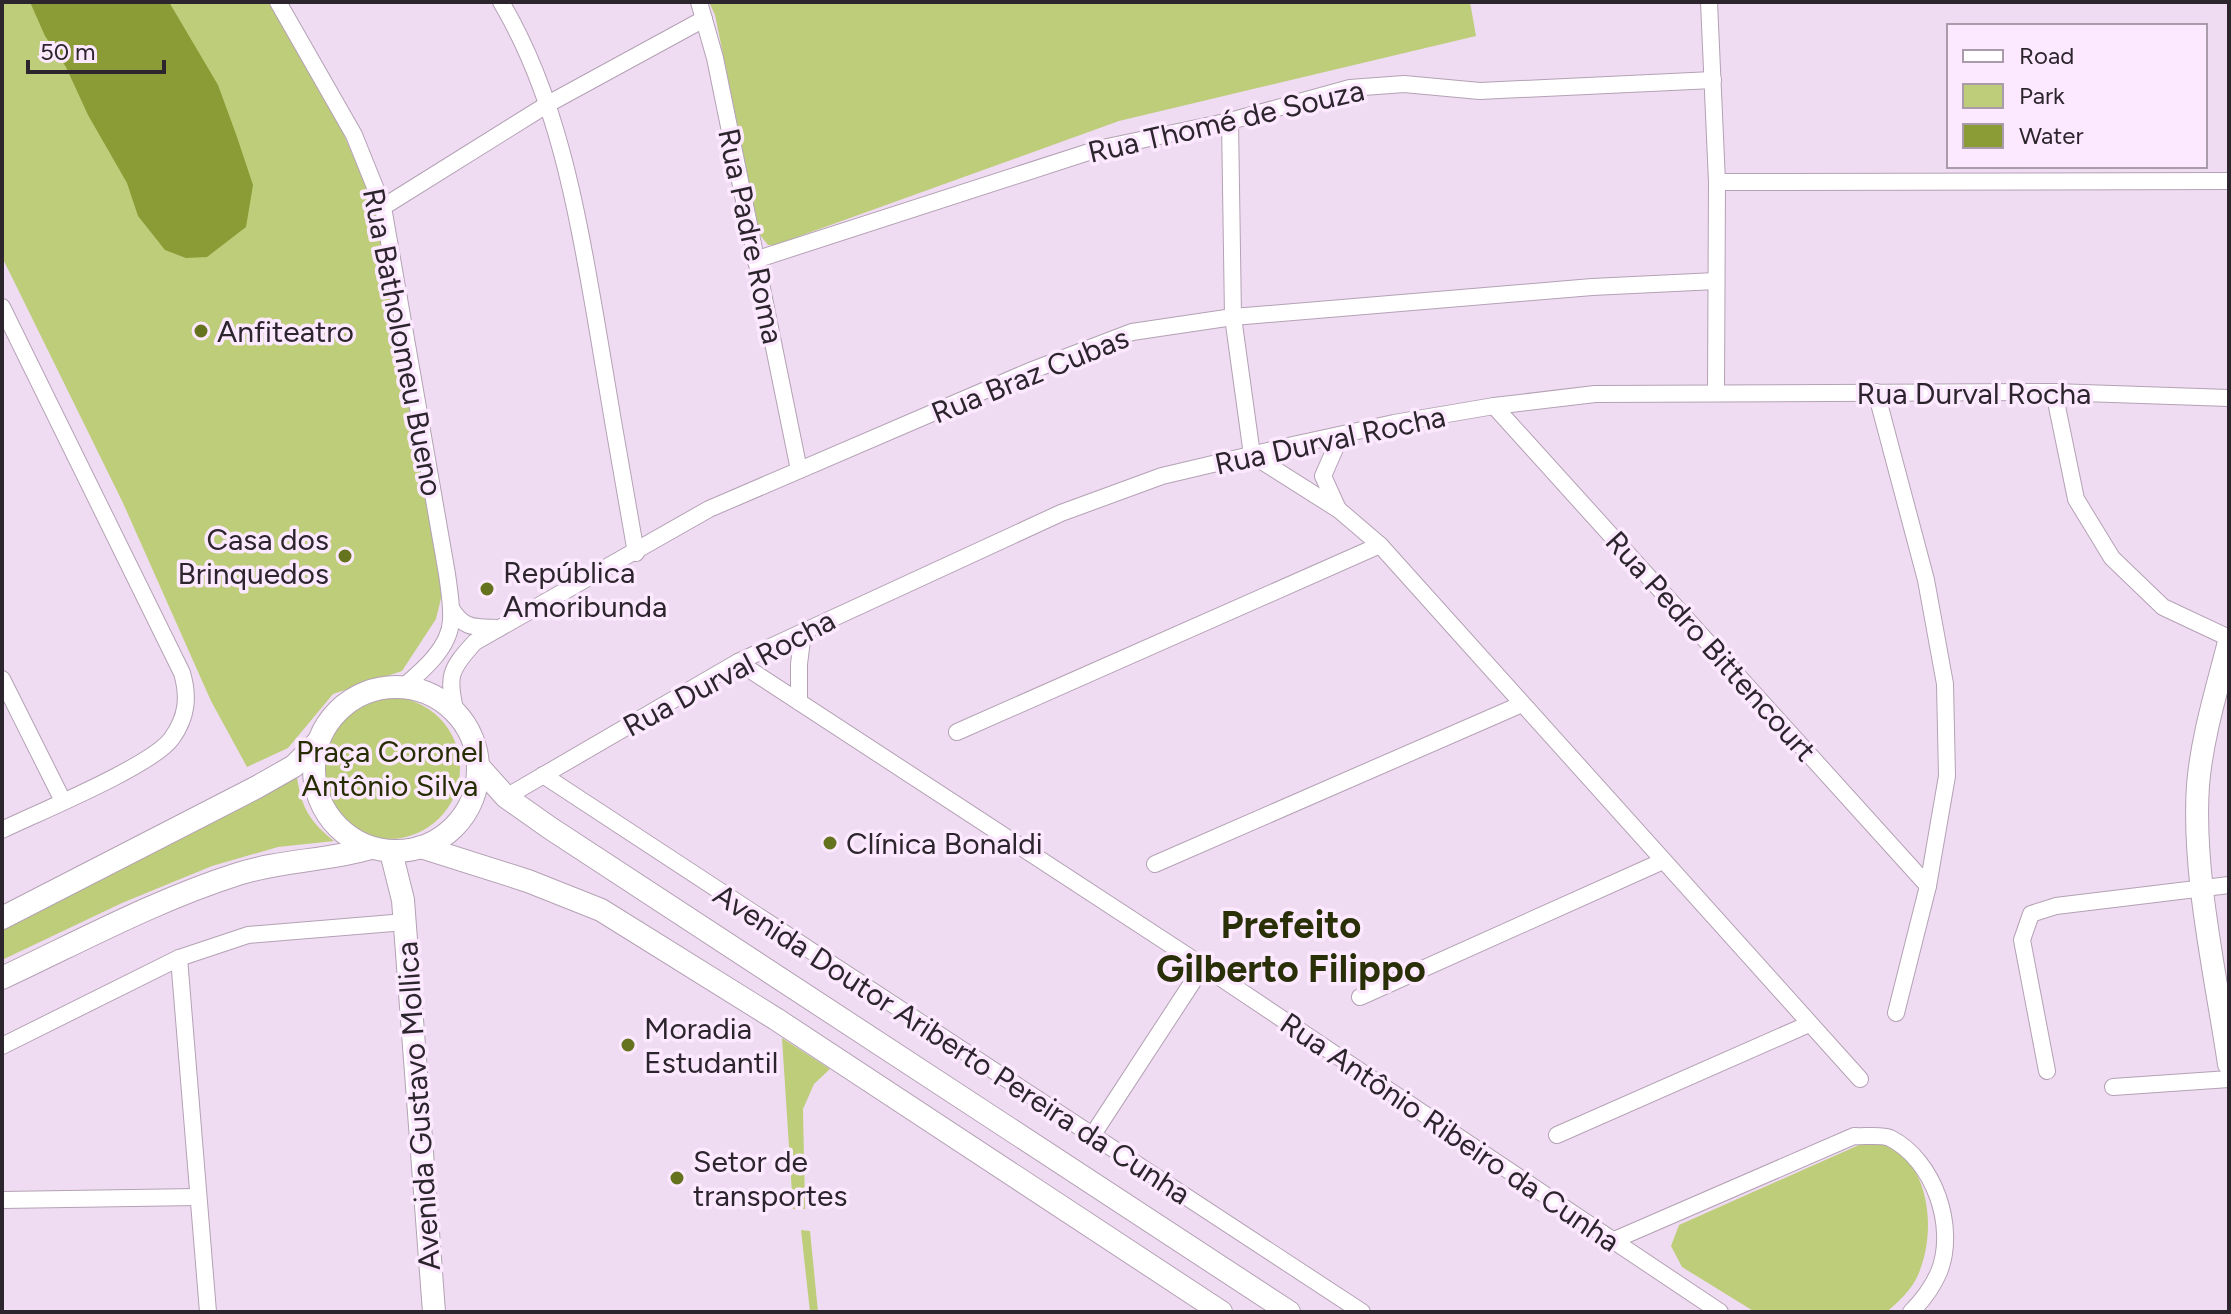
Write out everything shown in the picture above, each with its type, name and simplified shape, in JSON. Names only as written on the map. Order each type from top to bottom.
[{"type":"main road","points":[[2229,640],[2210,715],[2198,783],[2197,832],[2229,1064]]},
{"type":"main road","points":[[2,918],[294,766],[318,742],[330,720],[348,702],[374,690],[403,687],[434,697],[456,713],[472,738],[479,767],[475,792],[467,811],[452,830],[420,848]]},
{"type":"main road","points":[[318,742],[314,772],[320,801],[337,826],[381,850]]},
{"type":"main road","name":"Avenida Doutor Ariberto Pereira da Cunha","points":[[479,767],[506,797],[1289,1312]]},
{"type":"main road","points":[[2,978],[176,897],[240,873],[349,854],[420,848],[528,881],[601,910],[776,1019],[1221,1312]]},
{"type":"main road","name":"Avenida Gustavo Mollica","points":[[404,911],[420,848]]},
{"type":"main road","name":"Avenida Gustavo Mollica","points":[[381,850],[404,911],[434,1312]]},
{"type":"street","name":"Rua Batholomeu Bueno","points":[[278,2],[354,135],[383,207],[447,574],[452,623],[441,648],[426,667],[403,687]]},
{"type":"street","points":[[501,2],[518,30],[548,104],[578,216],[636,553]]},
{"type":"street","name":"Rua Padre Roma","points":[[699,2],[799,470]]},
{"type":"street","points":[[1709,2],[1717,182],[1716,392]]},
{"type":"street","points":[[383,207],[548,104],[704,19]]},
{"type":"street","name":"Rua Thomé de Souza","points":[[755,260],[1098,149],[1230,121],[1350,88],[1404,84],[1480,91],[1713,80]]},
{"type":"street","points":[[1230,121],[1233,317],[1252,455],[1339,510],[1380,545],[1860,1079]]},
{"type":"street","points":[[1717,182],[2229,181]]},
{"type":"street","name":"Rua Braz Cubas","points":[[456,713],[449,686],[454,665],[475,642],[709,509],[1030,371],[1132,332],[1233,317],[1592,287],[1716,281]]},
{"type":"street","points":[[2,307],[182,673],[188,696],[183,719],[171,741],[147,759],[2,830]]},
{"type":"street","points":[[1876,392],[1926,580],[1945,684],[1947,776],[1928,886],[1896,1013]]},
{"type":"street","points":[[2054,392],[2076,499],[2112,558],[2163,607],[2229,640]]},
{"type":"street","name":"Rua Durval Rocha","points":[[506,797],[738,662],[1061,513],[1162,476],[1252,455],[1494,406],[1595,394],[2054,392],[2229,398]]},
{"type":"street","name":"Rua Pedro Bittencourt","points":[[1494,406],[1928,886]]},
{"type":"street","points":[[1339,510],[1323,476],[1341,435]]},
{"type":"street","points":[[957,732],[1380,545]]},
{"type":"street","points":[[450,607],[459,621],[466,625],[501,628]]},
{"type":"street","points":[[799,702],[803,632]]},
{"type":"street","name":"Rua Antônio Ribeiro da Cunha","points":[[738,662],[1203,966],[1715,1311]]},
{"type":"street","points":[[2,679],[63,801]]},
{"type":"street","points":[[1155,864],[1522,704]]},
{"type":"street","name":"Avenida Doutor Ariberto Pereira da Cunha","points":[[543,775],[1362,1312]]},
{"type":"street","points":[[1360,997],[1663,861]]},
{"type":"street","points":[[2047,1071],[2022,940],[2031,914],[2056,906],[2229,885]]},
{"type":"street","points":[[2,1046],[179,958],[248,935],[404,911]]},
{"type":"street","points":[[179,958],[208,1312]]},
{"type":"street","points":[[1092,1136],[1203,966]]},
{"type":"street","points":[[1557,1135],[1809,1024]]},
{"type":"street","points":[[2113,1087],[2229,1079]]},
{"type":"street","points":[[1612,1241],[1854,1136],[1888,1137],[1919,1160],[1937,1189],[1944,1233],[1939,1270],[1922,1300],[1911,1312]]},
{"type":"street","points":[[2,1200],[198,1197]]},
{"type":"green space","points":[[2,2],[273,2],[333,110],[374,204],[443,590],[436,619],[402,671],[333,694],[288,748],[247,767],[211,701],[123,503],[2,257]]},
{"type":"green space","points":[[709,2],[1470,2],[1476,36],[1119,121],[768,245],[760,235],[715,15]]},
{"type":"green space","name":"Praça Coronel Antônio Silva","points":[[389,697],[416,702],[439,718],[455,741],[460,768],[455,795],[439,818],[416,834],[389,839],[362,834],[339,818],[323,795],[318,768],[323,741],[339,718],[362,702]]},
{"type":"green space","points":[[297,777],[308,813],[334,841],[278,847],[212,866],[122,903],[2,960],[2,924]]},
{"type":"green space","points":[[782,1038],[830,1069],[814,1084],[803,1109],[805,1209],[793,1209]]},
{"type":"green space","points":[[1884,1144],[1907,1159],[1917,1174],[1928,1217],[1926,1247],[1918,1275],[1904,1295],[1886,1312],[1755,1312],[1682,1267],[1671,1246],[1679,1225],[1859,1145]]},
{"type":"green space","points":[[801,1230],[810,1231],[818,1312],[810,1312]]},
{"type":"water","points":[[30,2],[169,2],[218,85],[237,137],[253,185],[246,227],[207,257],[186,258],[165,250],[138,216],[127,183],[88,115],[66,67],[45,36]]},
{"type":"place","name":"Anfiteatro","points":[[201,331]]},
{"type":"place","name":"Casa dos Brinquedos","points":[[345,556]]},
{"type":"place","name":"República Amoribunda","points":[[487,589]]},
{"type":"place","name":"Clínica Bonaldi","points":[[830,843]]},
{"type":"place","name":"Moradia Estudantil","points":[[628,1045]]},
{"type":"place","name":"Setor de transportes","points":[[677,1178]]},
{"type":"district","name":"Prefeito Gilberto Filippo","points":[[1291,947]]}]
